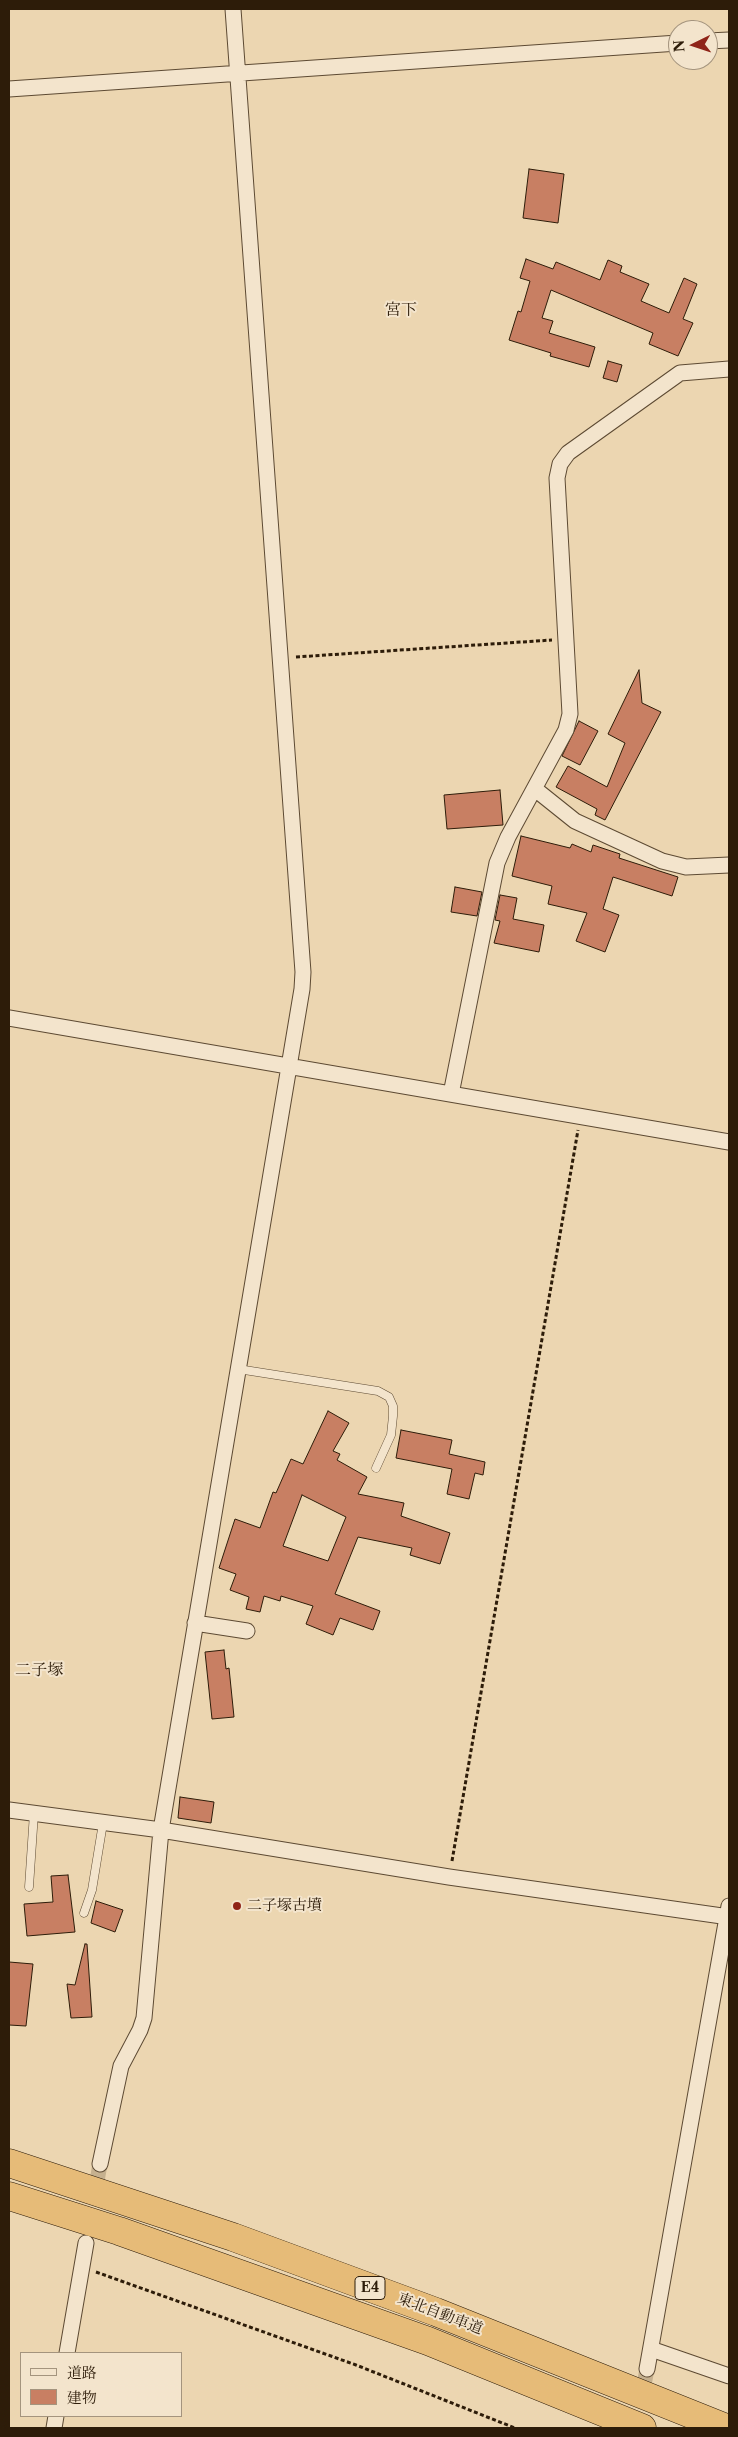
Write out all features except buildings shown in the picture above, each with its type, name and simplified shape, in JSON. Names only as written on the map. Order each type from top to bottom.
[{"type":"highway","name":"東北自動車道","points":[[9,2163],[233,2237],[436,2312],[726,2428]]},
{"type":"highway","name":"東北自動車道","points":[[9,2196],[119,2231],[428,2341],[642,2428]]},
{"type":"street","points":[[100,2164],[121,2066],[140,2030],[144,2018],[161,1830],[290,1068],[303,972],[232,9]]},
{"type":"street","points":[[9,90],[668,44]]},
{"type":"street","points":[[451,1094],[497,863],[508,837],[568,724],[570,697],[557,478],[560,464],[568,453],[680,373],[729,369]]},
{"type":"street","points":[[535,789],[575,821],[662,861],[686,867],[729,865]]},
{"type":"street","points":[[9,1018],[290,1068],[729,1142]]},
{"type":"street","points":[[195,1623],[247,1630]]},
{"type":"street","points":[[9,1810],[161,1830],[449,1877],[729,1913],[647,2369]]},
{"type":"street","points":[[67,2352],[86,2242]]},
{"type":"street","points":[[651,2349],[729,2376]]},
{"type":"lane","points":[[238,1369],[378,1391],[389,1397],[393,1406],[391,1435],[376,1468]]},
{"type":"lane","points":[[29,1887],[34,1813]]},
{"type":"lane","points":[[84,1913],[92,1890],[103,1823]]},
{"type":"path","points":[[280,658],[567,639]]},
{"type":"path","points":[[449,1877],[581,1118]]},
{"type":"path","points":[[82,2267],[356,2365],[515,2428]]},
{"type":"tunnel","points":[[89,2227],[100,2164]]},
{"type":"tunnel","points":[[636,2428],[647,2369]]},
{"type":"place","name":"二子塚古墳","points":[[237,1906]]},
{"type":"district","name":"宮下","points":[[401,310]]},
{"type":"district","name":"二子塚","points":[[39,1670]]}]
